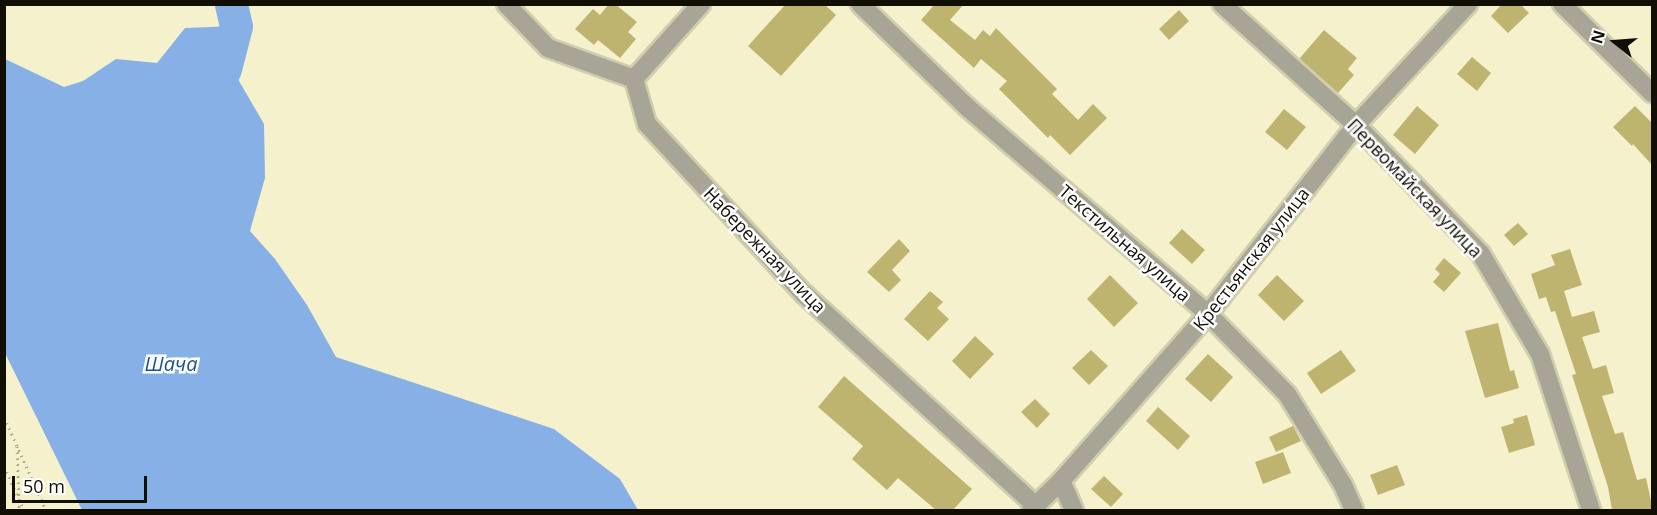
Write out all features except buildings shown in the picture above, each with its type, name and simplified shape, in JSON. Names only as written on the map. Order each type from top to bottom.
[{"type":"street","points":[[506,4],[548,48],[634,79],[701,4]]},
{"type":"street","name":"Текстильная улица","points":[[860,4],[969,108],[1208,314],[1287,394],[1343,485],[1354,510]]},
{"type":"street","name":"Первомайская улица","points":[[1222,4],[1356,125],[1481,254],[1540,354],[1591,510]]},
{"type":"street","name":"Крестьянская улица","points":[[1033,508],[1060,481],[1208,314],[1356,125],[1468,4]]},
{"type":"street","points":[[1562,4],[1653,93]]},
{"type":"street","name":"Набережная улица","points":[[634,79],[647,124],[804,294],[1033,508]]},
{"type":"street","points":[[1060,481],[1074,510]]},
{"type":"path","points":[[4,417],[46,510]]},
{"type":"path","points":[[16,444],[19,500]]},
{"type":"path","points":[[4,466],[22,510]]},
{"type":"water","name":"Шача","points":[[236,26],[239,81],[264,124],[265,178],[250,231],[275,259],[307,305],[336,357],[554,429],[620,479],[638,510],[82,510],[5,353],[5,59],[64,87],[83,81],[116,59],[157,63],[185,28]]},
{"type":"waterway","name":"Шача","points":[[225,69],[236,26],[231,4]]}]
